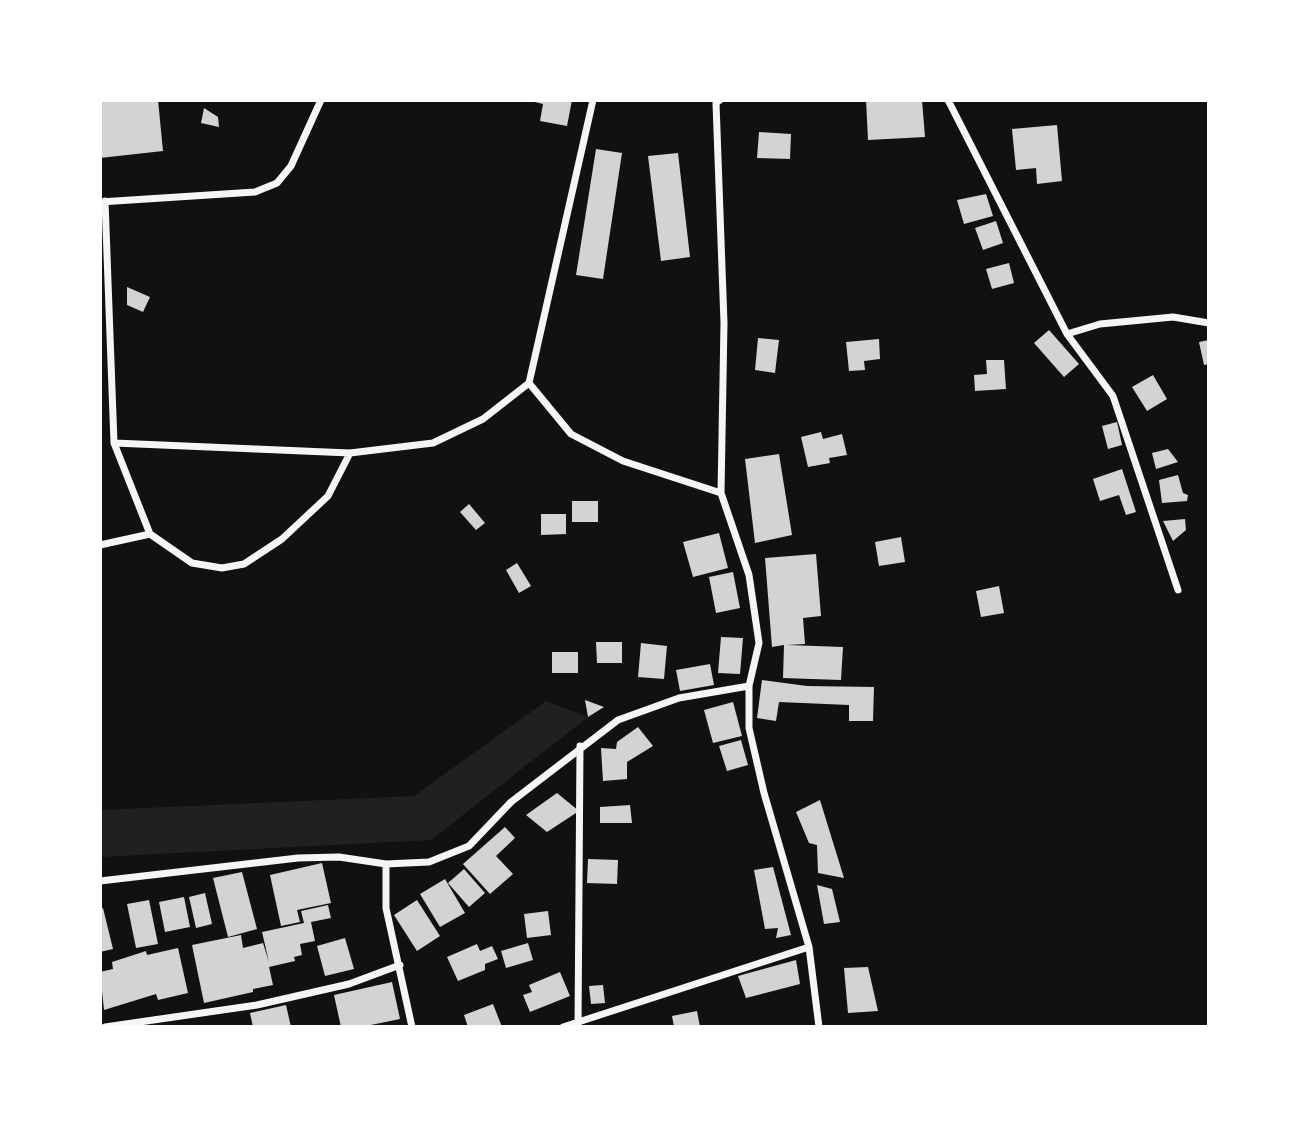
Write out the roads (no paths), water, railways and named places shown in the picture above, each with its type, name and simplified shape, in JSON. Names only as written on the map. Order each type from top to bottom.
[{"type":"street","points":[[321,100],[291,166],[276,183],[255,192],[102,202],[114,443],[150,534],[192,563],[222,568],[244,564],[282,539],[328,496],[350,453]]},
{"type":"street","points":[[114,443],[350,453],[433,443],[483,419],[529,383],[593,100]]},
{"type":"street","points":[[720,100],[716,103],[724,323],[721,493],[749,575],[759,643],[749,686],[749,727],[761,780],[809,947],[818,1027]]},
{"type":"street","points":[[948,100],[1067,334],[1113,396],[1178,590]]},
{"type":"street","points":[[1067,334],[1100,324],[1172,317],[1209,323]]},
{"type":"street","points":[[529,383],[571,434],[622,461],[721,493]]},
{"type":"street","points":[[100,545],[150,534]]},
{"type":"street","points":[[100,881],[298,858],[339,858],[386,864],[429,862],[469,846],[511,802],[580,746],[618,720],[679,698],[749,686]]},
{"type":"street","points":[[578,1025],[580,746]]},
{"type":"street","points":[[386,864],[386,908],[412,1027]]},
{"type":"street","points":[[564,1027],[578,1025],[809,947]]},
{"type":"street","points":[[105,1027],[257,1005],[349,984],[400,965]]}]
